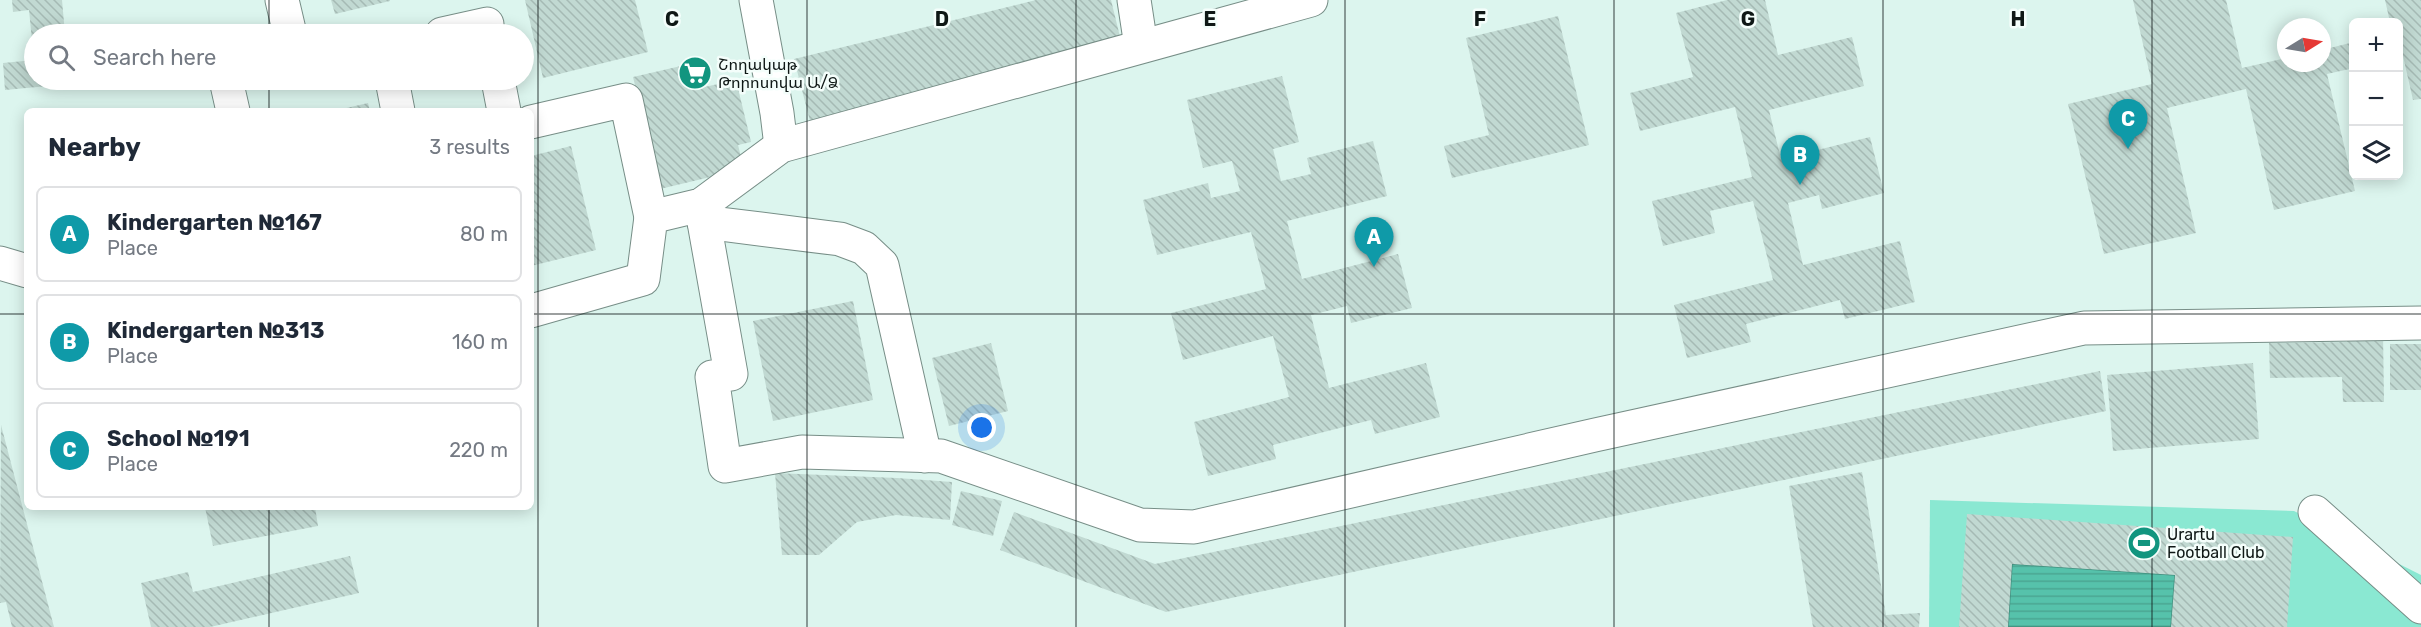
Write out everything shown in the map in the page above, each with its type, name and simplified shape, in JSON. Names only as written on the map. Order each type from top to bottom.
[{"type":"lane","points":[[282,0],[288,24]]},
{"type":"lane","points":[[756,0],[781,146]]},
{"type":"lane","points":[[1134,0],[1141,46]]},
{"type":"lane","points":[[702,213],[781,146],[1141,46],[1263,6],[1311,0]]},
{"type":"lane","points":[[228,90],[232,108]]},
{"type":"lane","points":[[394,90],[397,108]]},
{"type":"lane","points":[[500,90],[503,108]]},
{"type":"lane","points":[[534,121],[626,100],[651,217],[643,279],[534,310]]},
{"type":"lane","points":[[702,213],[731,374],[712,377],[725,466],[802,452],[941,456],[1140,525],[1194,527],[1583,438],[2084,328],[2421,322]]},
{"type":"lane","points":[[651,217],[702,213],[840,239],[864,248],[882,265],[925,456]]},
{"type":"lane","points":[[0,263],[24,270]]},
{"type":"lane","points":[[2314,512],[2421,610],[2420,627]]},
{"type":"shaded area","name":"Urartu Football Club","points":[[1930,500],[2294,511],[2421,575],[2421,627],[1929,627]]},
{"type":"shaded area","points":[[2012,564],[2175,575],[2171,627],[2008,627]]},
{"type":"building","points":[[12,0],[62,0],[64,24],[30,24],[29,10],[13,12]]},
{"type":"building","points":[[331,0],[390,0],[390,1],[335,14]]},
{"type":"building","points":[[525,0],[635,0],[648,52],[543,78],[534,39],[534,24],[531,24]]},
{"type":"building","points":[[1036,0],[1111,0],[1123,49],[811,125],[794,59]]},
{"type":"building","points":[[1727,0],[1765,0],[1778,55],[1852,37],[1864,86],[1769,110],[1781,159],[1870,137],[1884,193],[1822,209],[1819,195],[1788,203],[1803,265],[1900,241],[1915,302],[1845,319],[1840,300],[1746,324],[1751,342],[1687,358],[1674,305],[1773,280],[1753,201],[1710,211],[1715,233],[1663,246],[1652,201],[1752,177],[1735,107],[1640,131],[1630,93],[1693,77],[1676,13]]},
{"type":"building","points":[[2133,0],[2226,0],[2242,68],[2277,60],[2277,72],[2331,72],[2331,48],[2349,43],[2349,69],[2327,74],[2349,166],[2349,180],[2352,180],[2355,191],[2274,210],[2246,89],[2167,108],[2196,233],[2104,254],[2068,104],[2152,84]]},
{"type":"building","points":[[2385,0],[2421,0],[2421,99],[2413,100],[2403,56],[2403,18],[2389,18]]},
{"type":"building","points":[[1558,16],[1589,145],[1452,178],[1444,146],[1489,135],[1466,38]]},
{"type":"building","points":[[24,61],[24,88],[5,90],[3,63]]},
{"type":"building","points":[[694,63],[700,88],[736,80],[751,142],[738,145],[744,169],[660,189],[633,77]]},
{"type":"building","points":[[1282,76],[1299,142],[1273,149],[1281,181],[1311,174],[1307,158],[1373,141],[1387,196],[1287,221],[1302,279],[1398,254],[1412,308],[1351,323],[1347,306],[1311,315],[1329,388],[1426,363],[1440,417],[1375,434],[1371,420],[1273,445],[1276,459],[1208,476],[1194,422],[1289,397],[1273,336],[1183,360],[1171,313],[1266,289],[1251,232],[1157,255],[1143,200],[1208,183],[1211,198],[1240,191],[1232,161],[1203,168],[1187,100]]},
{"type":"building","points":[[368,103],[369,108],[347,108]]},
{"type":"building","points":[[571,146],[596,250],[534,265],[534,155]]},
{"type":"building","points":[[853,301],[873,400],[773,421],[753,321]]},
{"type":"building","points":[[2347,332],[2383,332],[2384,402],[2343,402],[2342,377],[2270,378],[2269,343],[2347,342]]},
{"type":"building","points":[[991,343],[1008,411],[949,426],[932,358]]},
{"type":"building","points":[[2390,344],[2421,344],[2421,390],[2390,390]]},
{"type":"building","points":[[2253,363],[2259,439],[2113,451],[2107,375]]},
{"type":"building","points":[[2100,371],[2106,411],[1166,612],[1000,550],[1014,512],[1155,564]]},
{"type":"building","points":[[1,425],[54,627],[12,627],[6,602],[0,603]]},
{"type":"building","points":[[1862,472],[1886,615],[1920,613],[1919,627],[1813,627],[1789,486]]},
{"type":"building","points":[[775,473],[952,482],[950,520],[896,515],[857,522],[819,555],[782,555]]},
{"type":"building","points":[[961,491],[1002,501],[993,536],[952,525]]},
{"type":"building","points":[[206,510],[315,510],[318,526],[213,546]]},
{"type":"building","points":[[1967,514],[2293,537],[2287,627],[2171,627],[2175,575],[2012,564],[2008,627],[1959,627]]},
{"type":"building","points":[[350,556],[359,593],[210,627],[151,627],[141,583],[188,572],[193,592]]},
{"type":"place","name":"Շողակաթ Թորոսովա Ա/Ձ","points":[[695,73]]},
{"type":"place","name":"School №191","points":[[2128,149]]},
{"type":"place","name":"Kindergarten №313","points":[[1800,185]]},
{"type":"place","name":"Kindergarten №167","points":[[1374,267]]},
{"type":"place","name":"Urartu Football Club","points":[[2144,543]]}]
